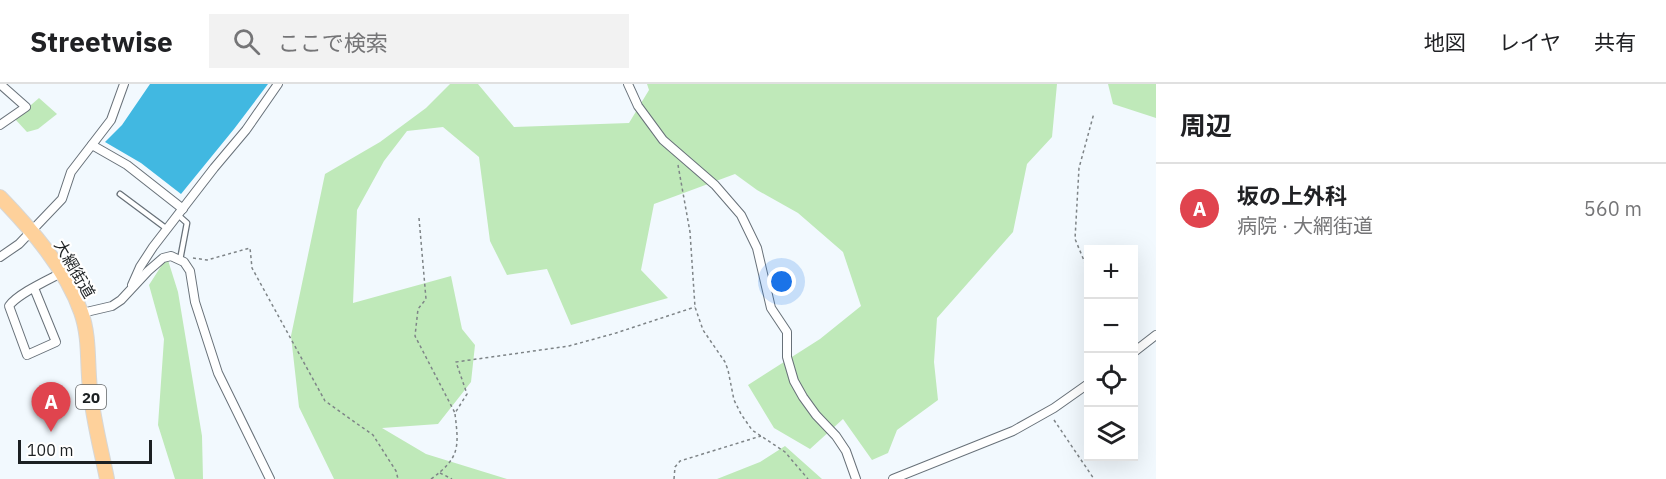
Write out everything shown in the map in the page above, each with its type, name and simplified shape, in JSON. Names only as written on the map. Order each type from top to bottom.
[{"type":"main road","name":"大網街道","points":[[0,197],[31,231],[61,273],[74,294],[82,314],[87,340],[90,389],[106,479]]},
{"type":"street","points":[[0,84],[26,107],[0,125]]},
{"type":"street","points":[[0,257],[19,244],[62,199],[71,172],[111,120],[124,84]]},
{"type":"street","points":[[130,291],[140,267],[167,229],[246,130],[278,84]]},
{"type":"street","points":[[628,84],[638,106],[663,140],[715,185],[741,215],[748,227],[762,263],[771,308],[787,332],[787,357],[794,381],[802,398],[836,436],[846,451],[856,479]]},
{"type":"street","points":[[92,145],[127,165],[181,212]]},
{"type":"street","points":[[82,314],[112,306],[121,300],[163,258],[171,256],[180,258],[190,271],[195,302],[218,372],[270,479]]},
{"type":"street","points":[[34,288],[56,342],[27,354],[9,306],[12,301],[34,288],[61,273]]},
{"type":"street","points":[[1138,349],[1156,335]]},
{"type":"street","points":[[893,479],[1013,431],[1084,387]]},
{"type":"lane","points":[[120,195],[167,229]]},
{"type":"lane","points":[[180,258],[187,223],[181,212]]},
{"type":"path","points":[[1084,259],[1075,239],[1079,168],[1094,113]]},
{"type":"path","points":[[675,149],[690,232],[694,307],[703,330],[728,370],[734,400],[752,430],[785,452],[808,479]]},
{"type":"path","points":[[419,218],[426,299],[418,309],[415,336],[455,413],[458,442],[449,465],[431,479]]},
{"type":"path","points":[[180,258],[207,260],[250,248],[252,268],[325,401],[373,435],[396,471],[398,479]]},
{"type":"path","points":[[455,413],[467,394],[456,362],[569,346],[694,307]]},
{"type":"path","points":[[1048,411],[1094,479]]},
{"type":"path","points":[[674,479],[675,467],[680,461],[761,436]]},
{"type":"path","points":[[439,473],[452,479]]},
{"type":"green space","points":[[450,84],[478,84],[514,127],[629,123],[649,90],[647,84],[1057,84],[1052,137],[1027,164],[1013,232],[937,318],[934,362],[938,400],[897,430],[888,453],[872,460],[843,419],[810,449],[774,428],[748,385],[820,339],[861,306],[843,252],[798,213],[757,190],[735,174],[654,204],[641,270],[668,298],[571,325],[547,269],[507,275],[490,241],[479,157],[443,127],[407,131],[384,161],[357,210],[353,303],[451,276],[462,329],[475,345],[471,382],[438,424],[382,428],[426,454],[507,479],[334,479],[299,407],[291,336],[325,174],[380,142],[426,108]]},
{"type":"green space","points":[[1108,84],[1156,84],[1156,118],[1113,104]]},
{"type":"green space","points":[[39,98],[57,114],[38,129],[27,132],[15,119]]},
{"type":"green space","points":[[167,257],[178,292],[202,436],[203,479],[175,479],[158,425],[164,339],[149,285]]},
{"type":"green space","points":[[785,446],[822,479],[717,479],[760,462]]},
{"type":"water","points":[[150,84],[268,84],[181,194],[141,163],[105,142],[122,125]]},
{"type":"place","name":"坂の上外科","points":[[51,432]]}]
